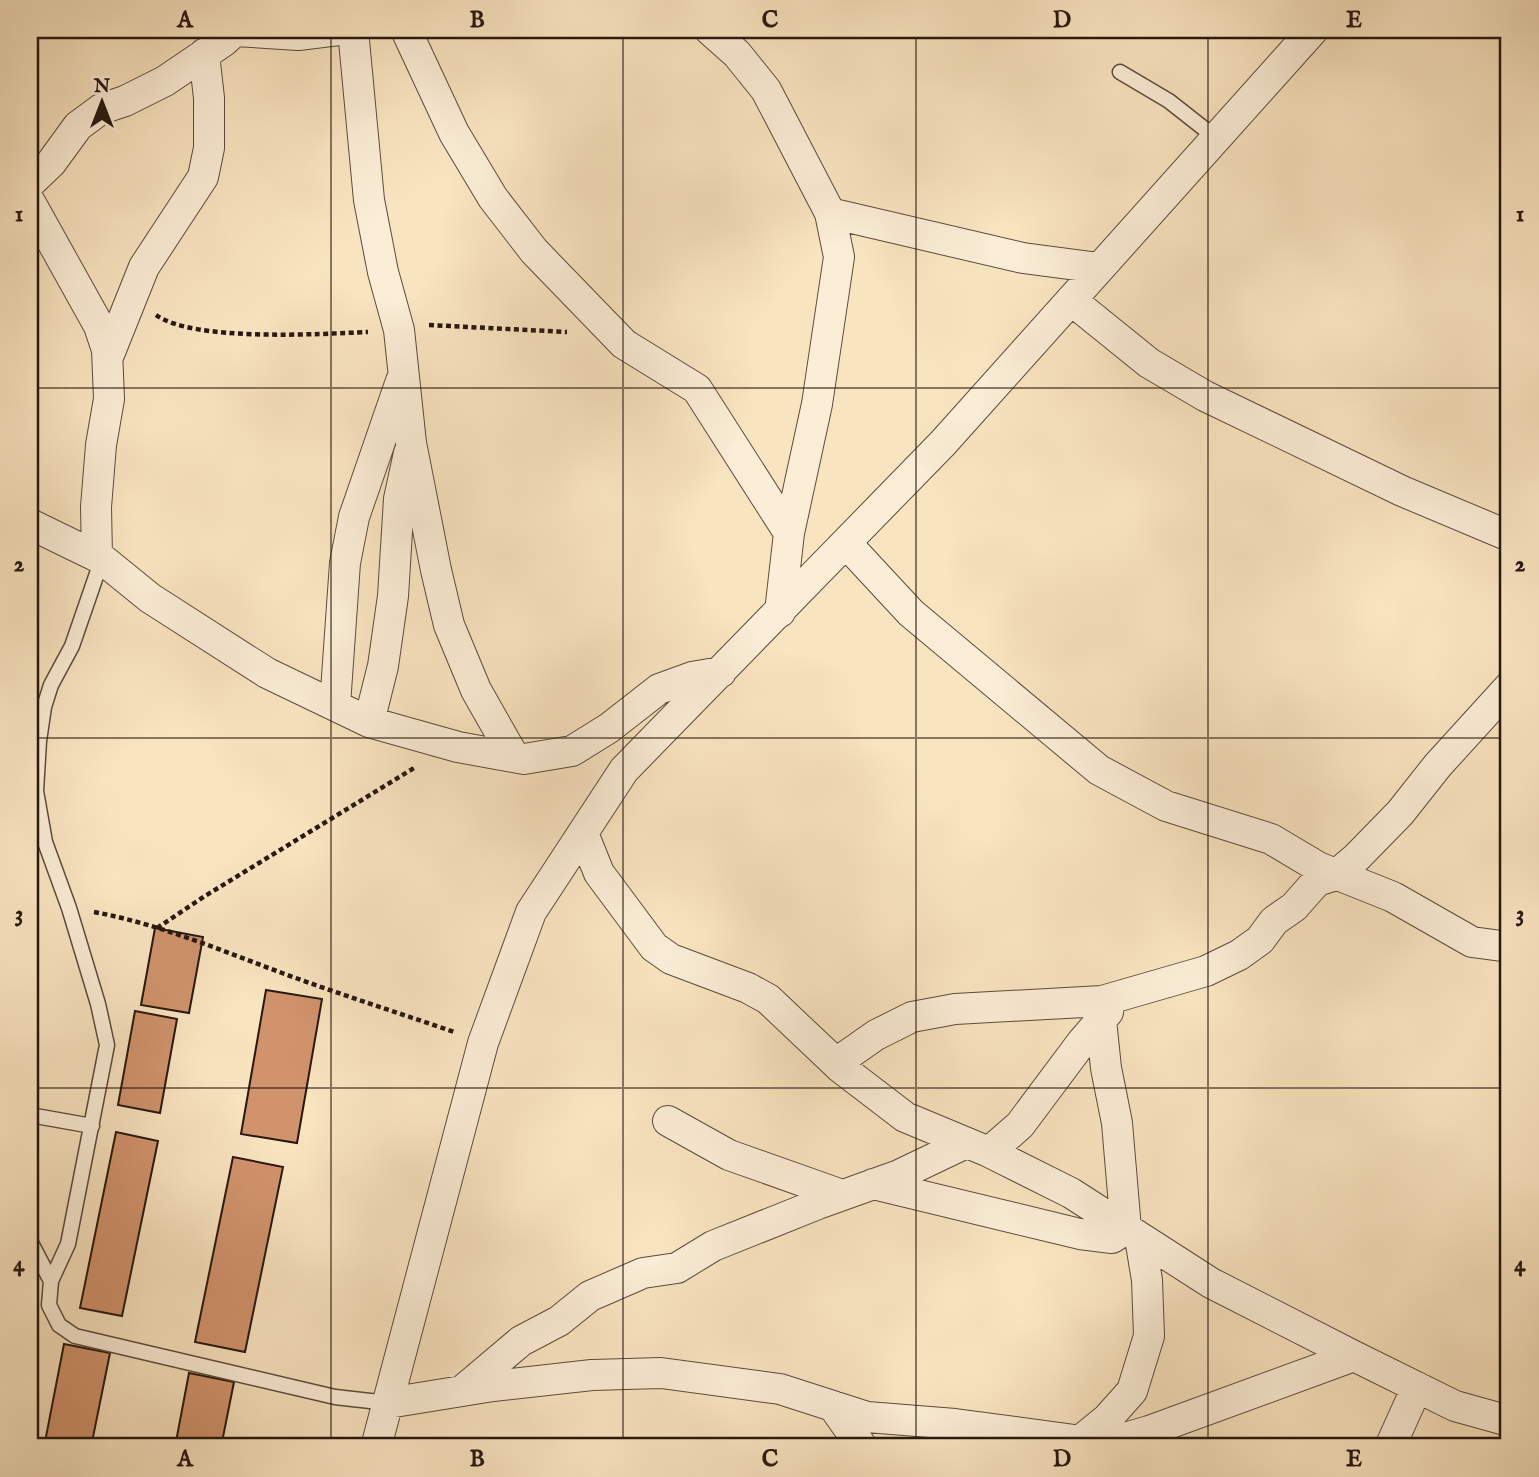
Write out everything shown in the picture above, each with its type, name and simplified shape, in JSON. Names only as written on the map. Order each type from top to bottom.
[{"type":"street","points":[[30,183],[51,163],[78,126],[101,109],[125,102],[165,81],[219,37],[298,35],[339,30]]},
{"type":"street","points":[[353,30],[369,200],[383,272],[398,327],[411,443],[449,625],[476,690],[514,757]]},
{"type":"street","points":[[406,30],[454,133],[493,198],[534,251],[624,344],[696,389],[789,533]]},
{"type":"street","points":[[710,30],[737,54],[766,90],[830,213],[839,257],[817,404],[789,533],[780,612]]},
{"type":"street","points":[[376,1447],[484,1043],[531,912],[624,770],[943,443],[1313,30]]},
{"type":"street","points":[[108,357],[144,267],[203,177],[209,148],[209,97],[219,37]]},
{"type":"street","points":[[30,202],[44,252],[99,326],[108,357],[109,399],[101,445],[96,507],[100,557]]},
{"type":"street","points":[[830,213],[1023,258],[1099,268]]},
{"type":"street","points":[[1071,300],[1149,363],[1205,396],[1402,491],[1509,536]]},
{"type":"street","points":[[335,705],[345,563],[354,517],[403,374]]},
{"type":"street","points":[[369,722],[383,666],[393,596],[399,499],[411,443]]},
{"type":"street","points":[[30,524],[100,557],[150,598],[267,673],[369,722],[451,746],[524,759],[572,751],[609,728],[659,688],[692,677],[721,672]]},
{"type":"street","points":[[846,543],[911,613],[1098,770],[1166,806],[1271,839],[1336,875],[1393,897],[1472,942],[1509,947]]},
{"type":"street","points":[[836,1063],[876,1035],[912,1017],[955,1009],[1102,1001],[1206,971],[1239,955],[1260,940],[1274,921],[1294,907],[1317,881],[1336,875],[1400,813],[1438,765],[1509,687]]},
{"type":"street","points":[[583,833],[599,873],[654,947],[671,959],[748,988],[768,999],[785,1012],[836,1063],[905,1118],[977,1148],[1071,1193],[1211,1283],[1354,1356],[1455,1405],[1509,1422]]},
{"type":"street","points":[[462,1391],[522,1341],[559,1321],[590,1296],[643,1273],[677,1268],[713,1246],[842,1195],[977,1148],[1020,1125],[1120,995]]},
{"type":"street","points":[[1092,1444],[1107,1419],[1132,1391],[1149,1336],[1147,1280],[1133,1233],[1106,1068],[1101,1020]]},
{"type":"street","points":[[668,1121],[729,1154],[842,1195]]},
{"type":"street","points":[[873,1184],[1080,1234],[1112,1238],[1133,1233]]},
{"type":"street","points":[[388,1403],[592,1375],[661,1373],[780,1389],[867,1417],[968,1426],[1092,1444],[1149,1431],[1354,1356]]},
{"type":"street","points":[[1390,1447],[1417,1387]]},
{"type":"street","points":[[833,1405],[862,1447]]},
{"type":"lane","points":[[1120,72],[1169,102],[1216,138]]},
{"type":"lane","points":[[100,557],[90,599],[72,646],[51,685],[38,741],[36,791],[45,842],[69,908],[98,1004],[107,1045],[68,1244],[51,1281],[49,1305],[59,1325],[75,1336],[335,1397],[388,1403]]},
{"type":"lane","points":[[30,1115],[92,1126]]},
{"type":"lane","points":[[30,1241],[51,1281]]},
{"type":"path","points":[[132,299],[162,319],[194,329],[314,335],[398,327],[459,325],[564,332],[612,331]]},
{"type":"path","points":[[157,928],[451,746]]},
{"type":"path","points":[[69,908],[119,917],[193,938],[354,1000],[484,1043]]},
{"type":"building","points":[[155,928],[203,937],[189,1013],[141,1005]]},
{"type":"building","points":[[266,990],[322,999],[297,1143],[241,1134]]},
{"type":"building","points":[[135,1011],[177,1019],[160,1113],[118,1105]]},
{"type":"building","points":[[116,1132],[158,1141],[122,1316],[80,1308]]},
{"type":"building","points":[[233,1157],[283,1167],[245,1352],[195,1342]]},
{"type":"building","points":[[64,1344],[110,1353],[91,1447],[44,1447]]},
{"type":"building","points":[[189,1373],[234,1382],[221,1447],[175,1447]]}]
